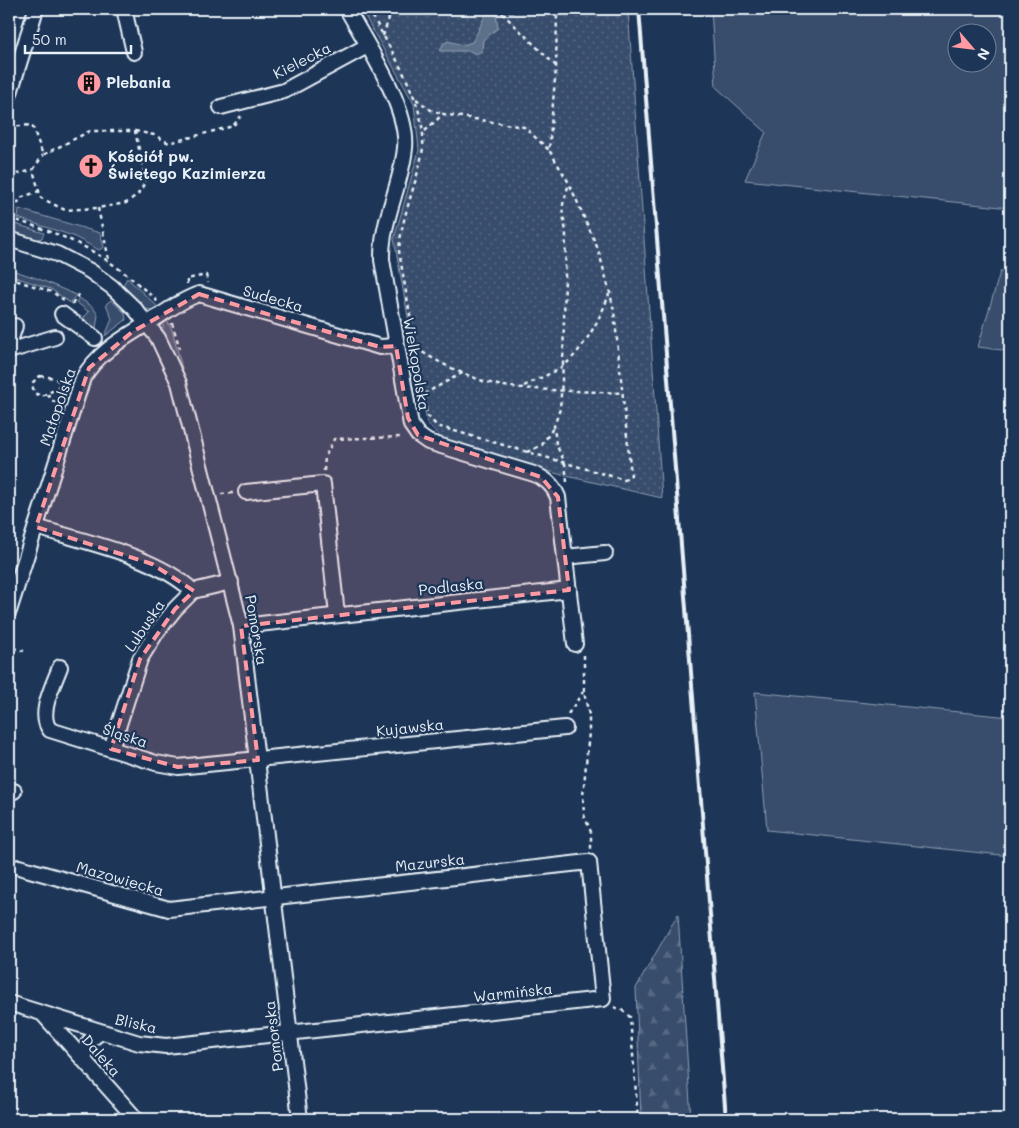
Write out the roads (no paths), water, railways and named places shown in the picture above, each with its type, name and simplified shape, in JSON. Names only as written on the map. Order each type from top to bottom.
[{"type":"street","points":[[9,95],[36,9]]},
{"type":"street","points":[[124,9],[134,52]]},
{"type":"street","name":"Wielkopolska","points":[[347,9],[397,103],[406,128],[405,149],[382,231],[381,247],[408,418],[418,435],[428,442],[534,474],[549,483],[558,497],[569,590],[580,649]]},
{"type":"street","name":"Kielecka","points":[[221,107],[284,91],[367,46]]},
{"type":"street","name":"Pomorska","points":[[9,239],[58,254],[90,271],[124,297],[147,324],[171,363],[179,383],[242,626],[300,1119]]},
{"type":"street","name":"Sudecka","points":[[147,324],[186,298],[199,294],[380,347],[396,346]]},
{"type":"street","points":[[66,310],[95,338]]},
{"type":"street","name":"Małopolska","points":[[9,611],[84,378],[97,358],[132,332],[147,324]]},
{"type":"street","points":[[9,344],[15,326]]},
{"type":"street","points":[[9,351],[55,337]]},
{"type":"street","points":[[246,492],[323,484],[337,615]]},
{"type":"street","points":[[36,527],[152,564],[179,579],[193,591],[231,582]]},
{"type":"street","points":[[565,557],[605,553]]},
{"type":"street","name":"Podlaska","points":[[242,626],[569,590]]},
{"type":"street","name":"Lubuska","points":[[112,749],[140,659],[175,609],[193,591]]},
{"type":"street","name":"Śląska","points":[[60,667],[44,714],[45,724],[50,730],[156,764],[178,767],[258,760]]},
{"type":"street","name":"Kujawska","points":[[258,760],[565,724]]},
{"type":"street","name":"Mazurska","points":[[274,897],[589,862],[603,999]]},
{"type":"street","name":"Mazowiecka","points":[[19,867],[168,909],[274,897]]},
{"type":"street","name":"Warmińska","points":[[290,1034],[603,999]]},
{"type":"street","name":"Bliska","points":[[9,1003],[139,1043],[166,1046],[290,1034]]},
{"type":"street","name":"Daleka","points":[[43,1013],[136,1119]]},
{"type":"street","points":[[84,1062],[88,1044],[102,1032]]},
{"type":"railway","points":[[639,9],[726,1119]]},
{"type":"place","name":"Plebania","points":[[89,83]]},
{"type":"place","name":"Kościół pw. Świętego Kazimierza","points":[[91,166]]}]
